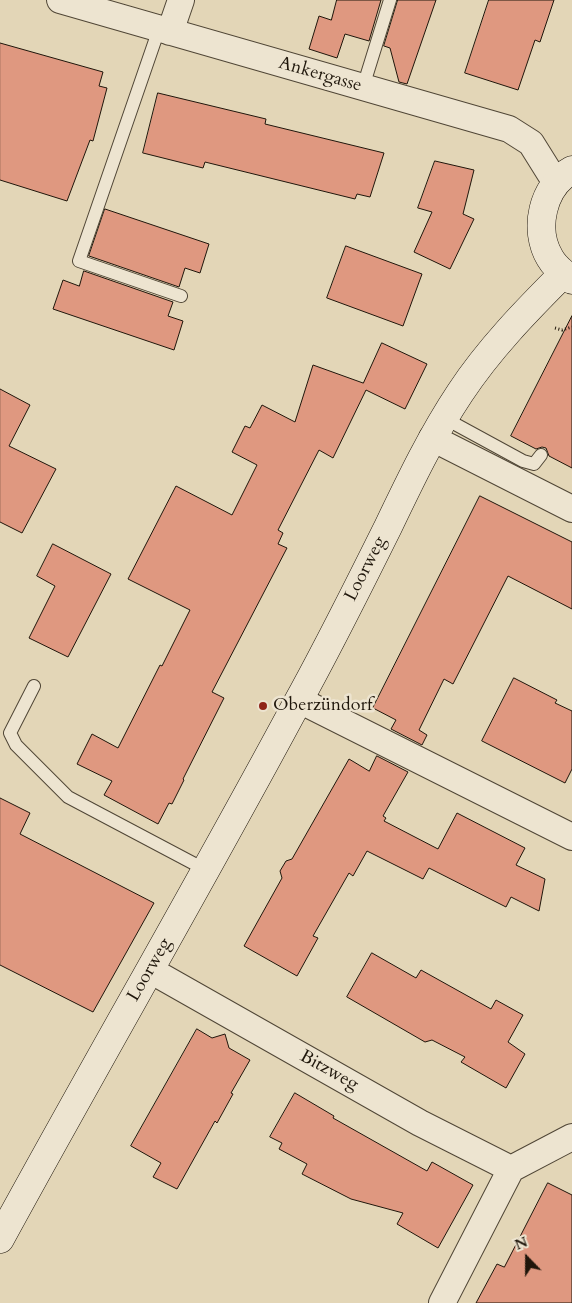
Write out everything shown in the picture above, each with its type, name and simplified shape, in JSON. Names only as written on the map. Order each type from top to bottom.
[{"type":"street","name":"Ankergasse","points":[[60,0],[509,129],[532,143],[564,177]]},
{"type":"street","points":[[164,30],[181,0]]},
{"type":"street","points":[[564,177],[545,200],[541,220],[542,240],[550,259],[568,277]]},
{"type":"street","name":"Loorweg","points":[[0,1239],[299,700],[438,428],[461,391],[530,307],[568,277]]},
{"type":"street","points":[[438,428],[572,509]]},
{"type":"street","points":[[299,700],[572,838]]},
{"type":"street","name":"Bitzweg","points":[[150,970],[420,1122],[511,1169]]},
{"type":"street","points":[[442,1303],[511,1169],[572,1137]]},
{"type":"lane","points":[[363,87],[390,0]]},
{"type":"lane","points":[[164,30],[80,261],[181,296]]},
{"type":"lane","points":[[438,428],[534,464],[540,455]]},
{"type":"lane","points":[[34,686],[10,733],[16,745],[68,796],[206,870]]},
{"type":"building","points":[[337,0],[381,0],[369,41],[345,34],[337,58],[309,49],[319,16],[331,20]]},
{"type":"building","points":[[398,0],[436,0],[407,84],[399,82],[390,48],[384,46]]},
{"type":"building","points":[[489,0],[554,0],[540,42],[535,40],[518,90],[465,73]]},
{"type":"building","points":[[0,43],[103,72],[99,86],[107,88],[93,141],[90,140],[67,201],[0,180]]},
{"type":"building","points":[[158,93],[266,119],[265,124],[384,153],[370,197],[357,194],[355,199],[205,162],[203,168],[143,153]]},
{"type":"building","points":[[435,161],[474,170],[463,214],[474,219],[450,269],[414,252],[432,212],[418,208]]},
{"type":"building","points":[[105,209],[209,244],[200,273],[185,268],[179,287],[89,256]]},
{"type":"building","points":[[346,246],[422,274],[403,326],[327,298]]},
{"type":"building","points":[[84,271],[173,302],[168,316],[183,321],[174,350],[53,309],[63,280],[79,286]]},
{"type":"building","points":[[572,316],[572,468],[549,456],[546,448],[536,449],[511,436]]},
{"type":"building","points":[[382,343],[427,364],[405,409],[366,390],[333,458],[319,450],[278,530],[283,533],[278,544],[287,548],[212,692],[224,698],[172,804],[169,803],[158,824],[104,795],[112,781],[77,764],[92,734],[118,748],[190,610],[128,579],[176,486],[232,515],[257,465],[232,452],[245,426],[250,428],[262,405],[295,422],[313,365],[363,383]]},
{"type":"building","points":[[0,389],[30,405],[9,446],[56,469],[22,533],[0,522]]},
{"type":"building","points":[[480,496],[572,542],[572,609],[508,576],[453,684],[444,679],[419,730],[427,735],[422,745],[391,729],[396,720],[373,708]]},
{"type":"building","points":[[53,544],[111,574],[68,657],[29,638],[55,586],[37,576]]},
{"type":"building","points":[[514,678],[557,700],[555,703],[572,711],[572,769],[565,783],[482,741]]},
{"type":"building","points":[[377,756],[408,772],[383,816],[386,818],[384,821],[438,849],[457,813],[525,848],[516,865],[545,879],[539,911],[511,897],[506,907],[429,868],[423,879],[367,851],[353,876],[349,873],[313,936],[318,938],[297,976],[244,946],[282,878],[280,871],[286,861],[292,859],[349,759],[369,771]]},
{"type":"building","points":[[0,798],[30,813],[20,834],[154,903],[93,1012],[0,965]]},
{"type":"building","points":[[372,953],[416,978],[421,970],[491,1009],[496,1000],[523,1015],[508,1042],[525,1054],[506,1088],[461,1062],[465,1057],[432,1040],[425,1042],[347,997]]},
{"type":"building","points":[[197,1029],[212,1038],[225,1034],[229,1048],[250,1060],[231,1093],[233,1094],[217,1123],[215,1121],[177,1189],[153,1177],[161,1163],[131,1146]]},
{"type":"building","points":[[295,1093],[334,1116],[333,1118],[427,1171],[432,1162],[473,1185],[438,1248],[397,1224],[403,1213],[351,1199],[302,1174],[307,1164],[279,1149],[282,1143],[270,1137]]},
{"type":"building","points":[[548,1183],[572,1195],[572,1303],[476,1303],[497,1264],[504,1267]]},
{"type":"place","name":"Oberzündorf","points":[[263,706]]}]
